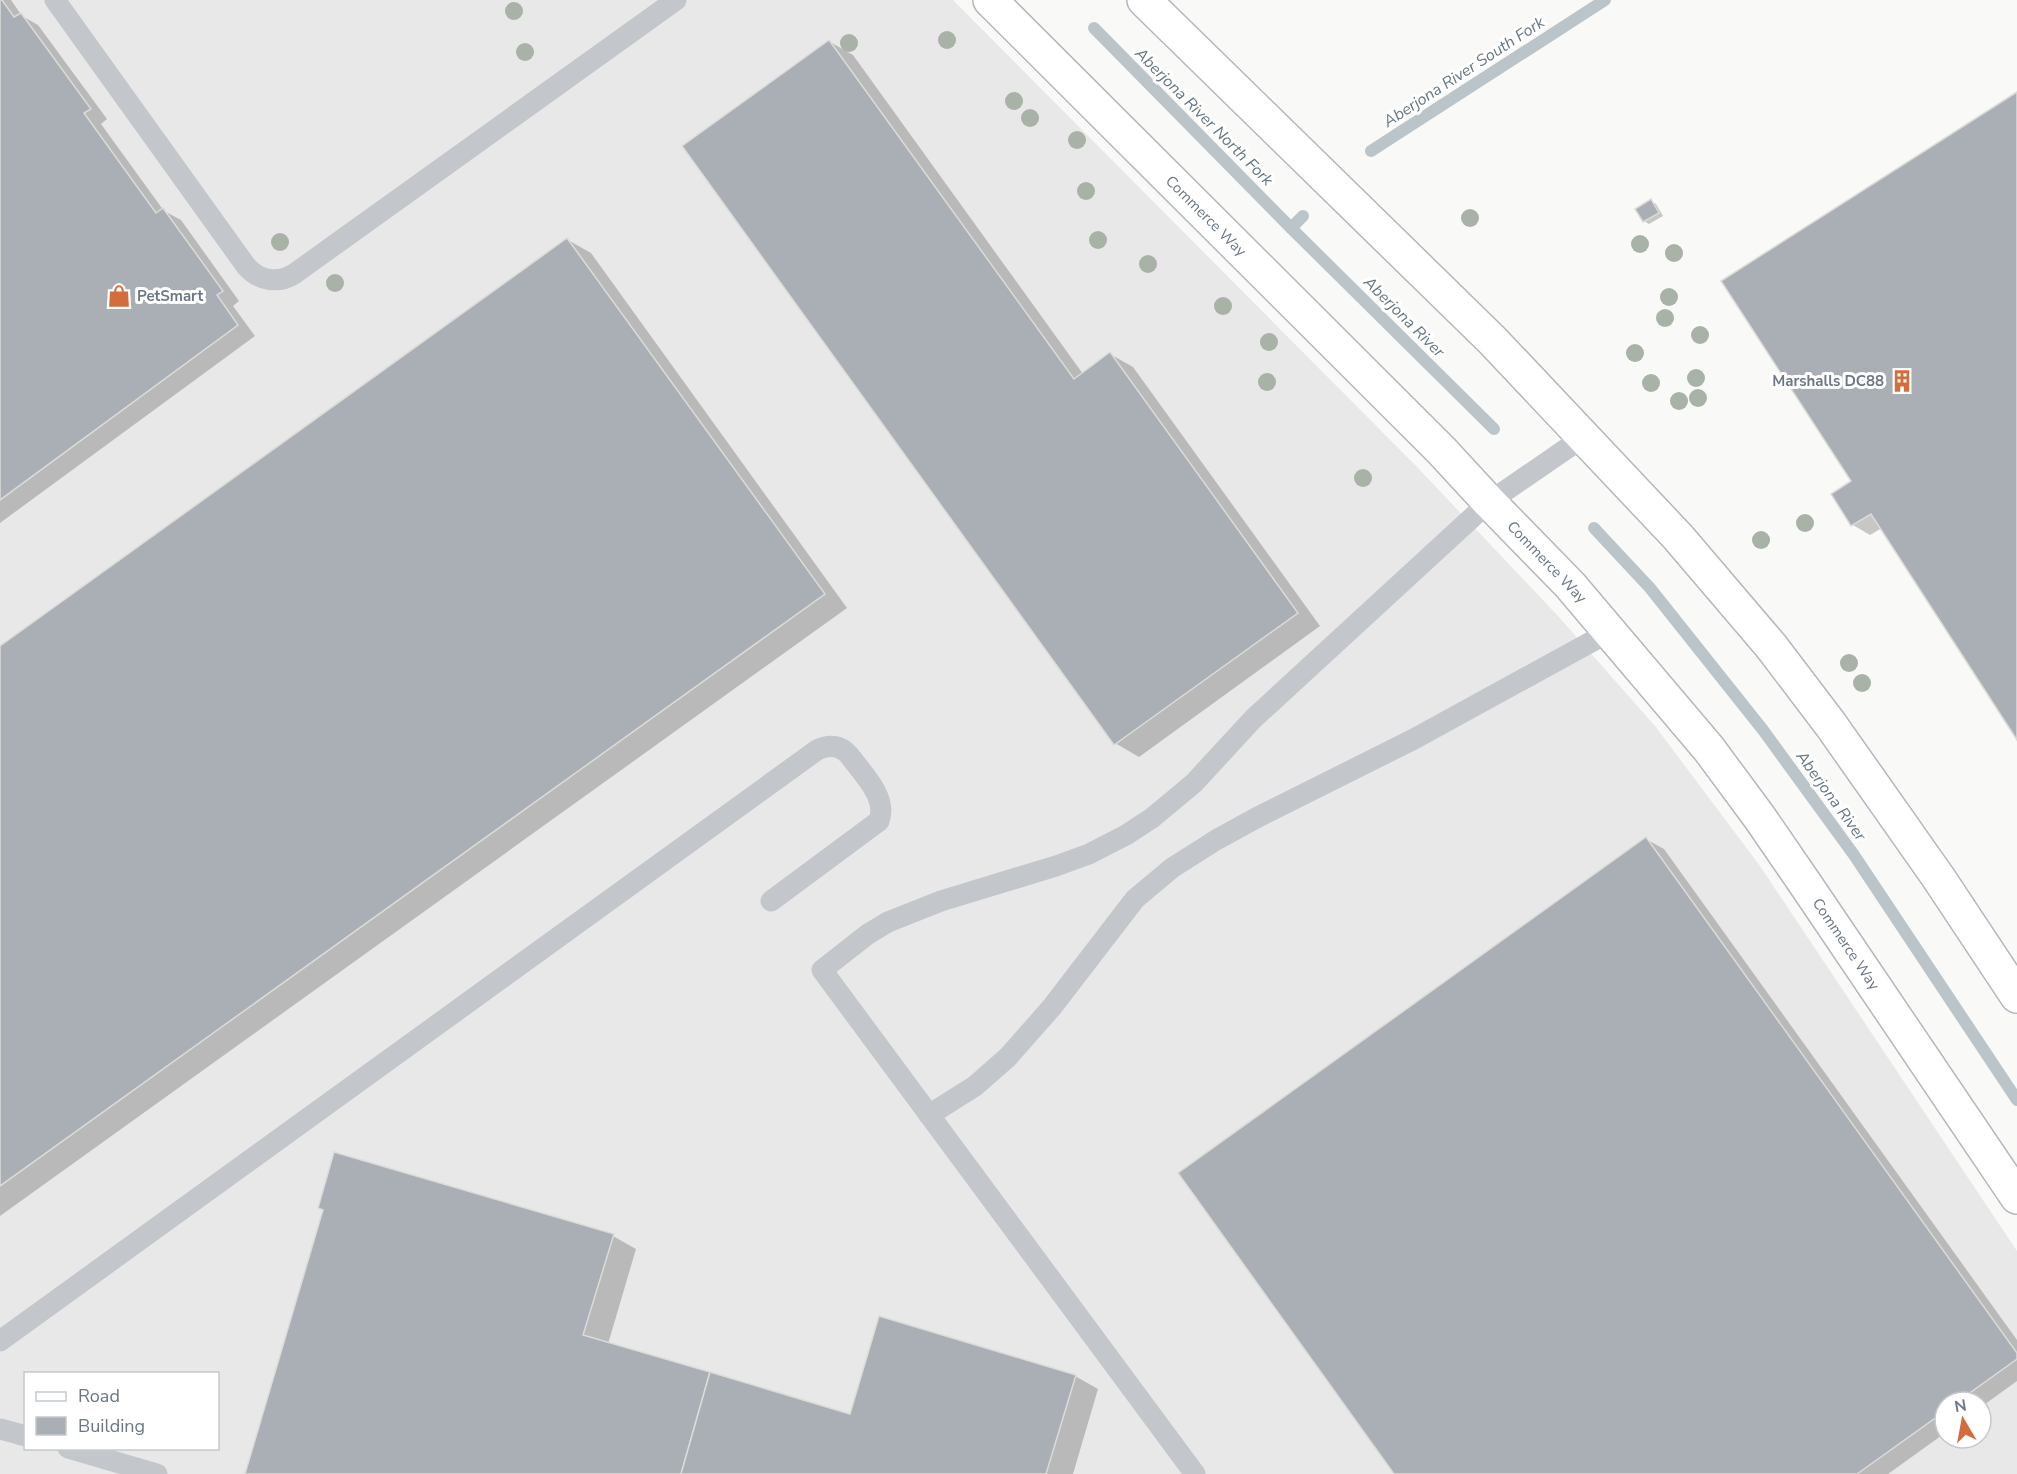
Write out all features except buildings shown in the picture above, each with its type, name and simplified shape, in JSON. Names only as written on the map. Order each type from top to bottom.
[{"type":"street","name":"Commerce Way","points":[[990,0],[1416,425],[1570,585],[1611,632],[1709,749],[1760,818],[2017,1197]]},
{"type":"street","points":[[1144,0],[1493,341],[1678,537],[1771,646],[1882,795],[2017,996]]},
{"type":"lane","points":[[55,0],[246,266],[256,275],[276,280],[294,274],[675,0]]},
{"type":"lane","points":[[1195,1474],[822,970],[868,934],[888,922],[941,901],[1089,854],[1126,835],[1152,818],[1194,783],[1253,719],[1489,502],[1585,436]]},
{"type":"lane","points":[[929,1114],[975,1086],[1008,1057],[1052,1007],[1136,899],[1172,868],[1258,817],[1414,739],[1611,632]]},
{"type":"lane","points":[[0,1341],[817,750],[830,746],[843,749],[880,799],[882,813],[879,821],[771,901]]},
{"type":"lane","points":[[0,1429],[24,1435]]},
{"type":"lane","points":[[72,1450],[157,1474]]},
{"type":"shaded area","points":[[0,0],[953,0],[1418,468],[1558,616],[1655,726],[1760,866],[2017,1251],[2017,1474],[0,1474]]},
{"type":"waterway","name":"Aberjona River South Fork","points":[[1371,151],[1605,0]]},
{"type":"waterway","name":"Aberjona River South Fork","points":[[1094,28],[1494,429]]},
{"type":"waterway","name":"Aberjona River South Fork","points":[[1291,228],[1303,216]]},
{"type":"waterway","name":"Aberjona River","points":[[1594,528],[1650,588],[1763,730],[1854,855],[2017,1100]]},
{"type":"place","name":"PetSmart","points":[[119,296]]},
{"type":"place","name":"Marshalls DC88","points":[[1902,381]]},
{"type":"water label","name":"Aberjona River North Fork","points":[[1204,117]]}]
